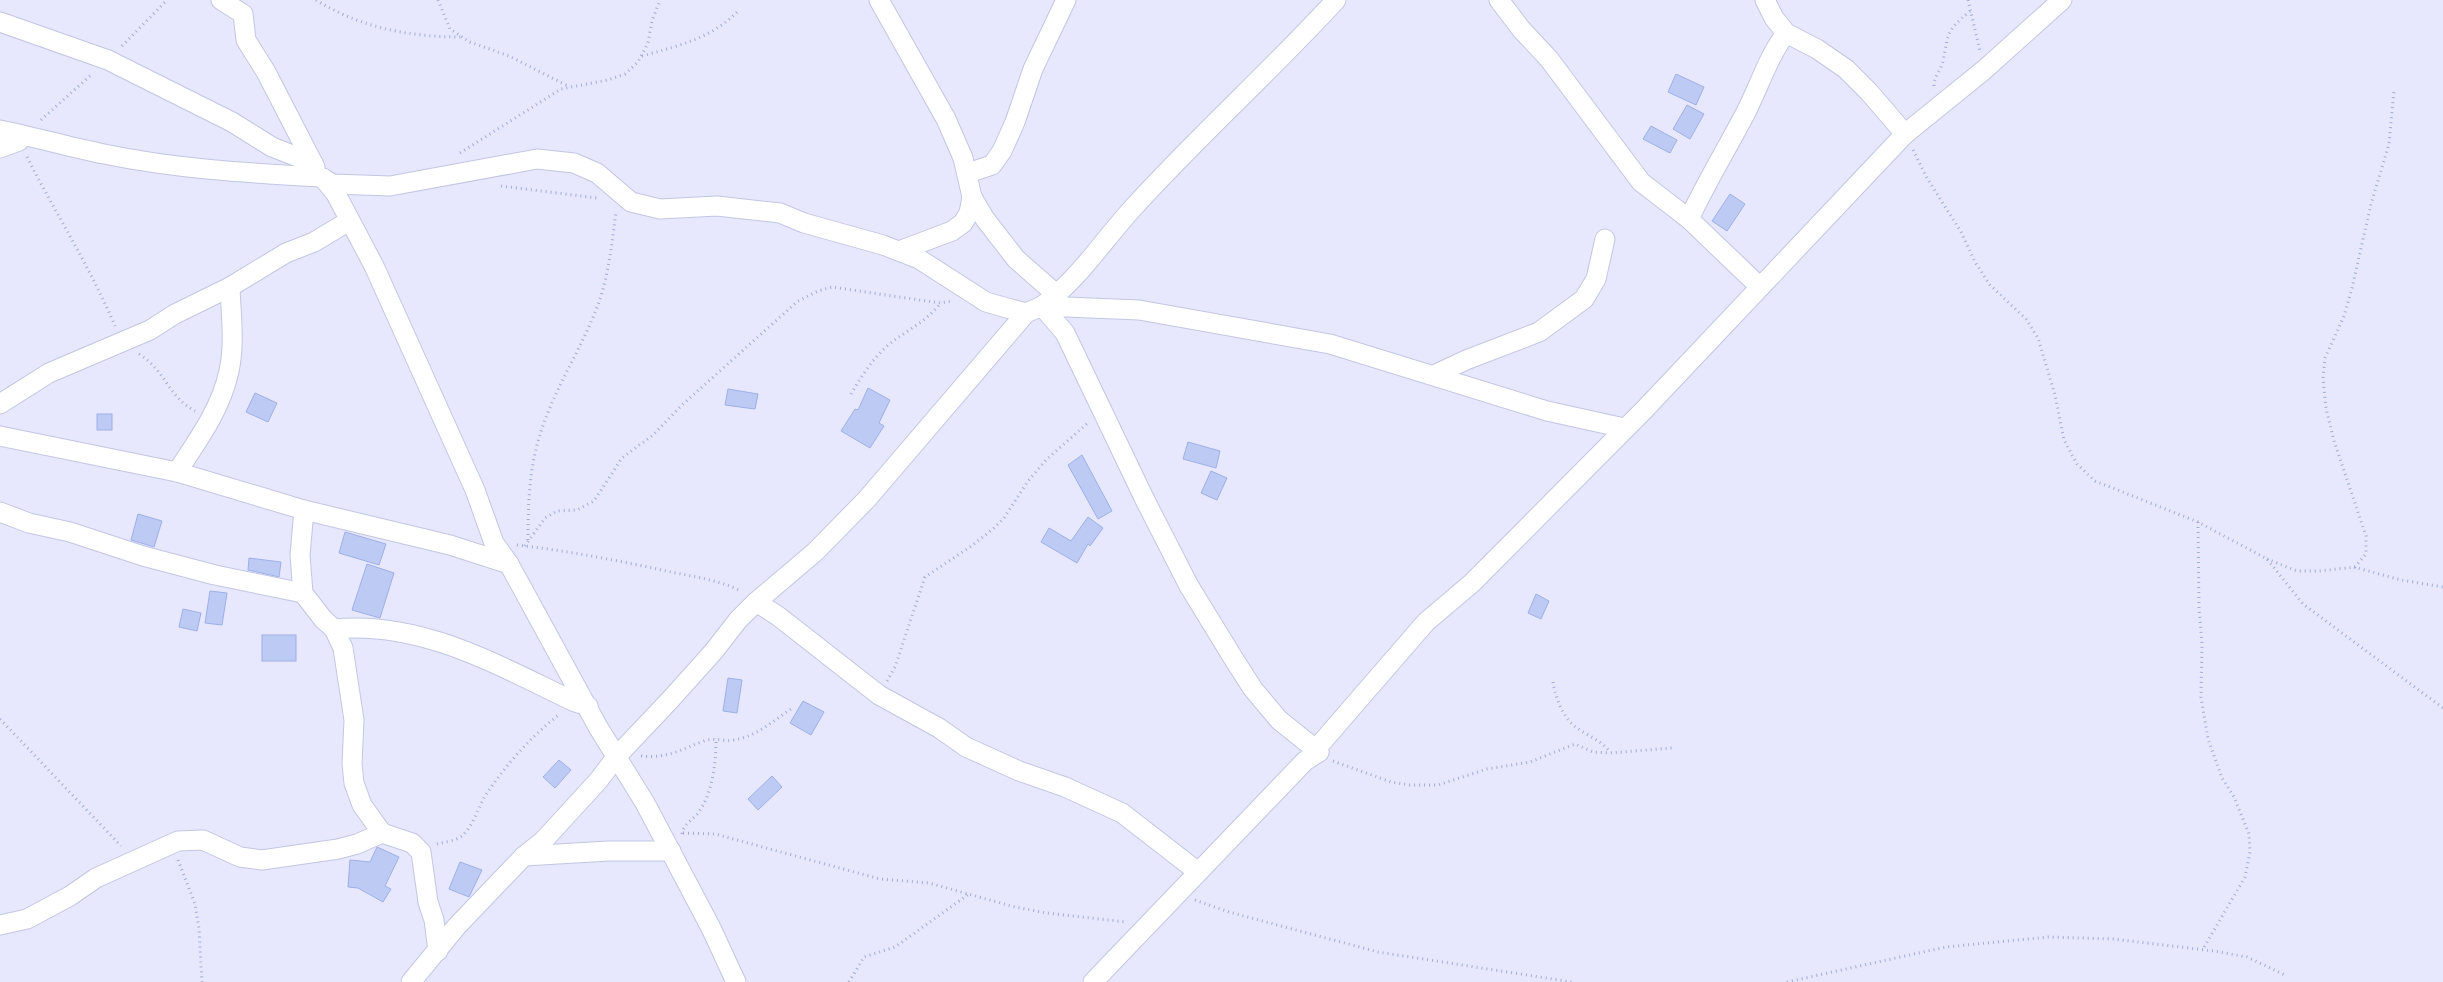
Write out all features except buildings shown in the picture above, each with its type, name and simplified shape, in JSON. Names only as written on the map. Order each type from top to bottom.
[{"type":"street","points":[[221,0],[243,7],[246,40],[270,80],[319,172],[336,194],[374,266],[475,490],[494,543],[509,564],[581,704],[619,755],[669,847],[736,982]]},
{"type":"street","points":[[879,0],[946,119],[968,173],[972,197],[969,213],[963,223],[952,231],[899,251]]},
{"type":"street","points":[[968,173],[992,165],[1002,151],[1016,122],[1033,69],[1066,0]]},
{"type":"street","points":[[411,982],[457,926],[524,856],[542,841],[598,781],[756,602],[815,552],[867,499],[1042,304],[1071,282],[1132,209],[1245,92],[1289,51],[1336,0]]},
{"type":"street","points":[[1499,0],[1520,29],[1549,59],[1641,182],[1689,219],[1760,287]]},
{"type":"street","points":[[1765,0],[1774,18],[1786,33],[1817,49],[1846,69],[1869,92],[1905,134]]},
{"type":"street","points":[[1093,982],[1176,894],[1305,761],[1318,750],[1426,622],[1472,583],[1644,410],[1905,134],[1984,70],[2062,0]]},
{"type":"street","points":[[0,22],[108,60],[232,122],[272,147],[319,172],[333,184],[390,186],[538,159],[553,159],[574,163],[597,173],[623,199],[631,202],[660,209],[717,206],[780,213],[899,251],[919,259],[978,297],[993,304],[1042,304],[1139,310],[1330,344],[1547,410],[1624,428]]},
{"type":"street","points":[[1689,219],[1744,115],[1776,47],[1786,33]]},
{"type":"street","points":[[0,130],[21,138],[103,154],[214,171],[319,172]]},
{"type":"street","points":[[0,148],[21,138]]},
{"type":"street","points":[[972,197],[1016,259],[1042,304],[1065,333],[1144,500],[1180,568],[1234,661],[1253,689],[1279,720],[1318,750]]},
{"type":"street","points":[[0,404],[49,373],[122,343],[230,287],[286,253],[314,242],[349,221]]},
{"type":"street","points":[[1434,375],[1466,360],[1539,332],[1584,299],[1596,279],[1605,239]]},
{"type":"street","points":[[177,472],[214,416],[230,370],[232,347],[230,287]]},
{"type":"street","points":[[0,436],[177,472],[304,510],[450,545],[509,564]]},
{"type":"street","points":[[304,510],[300,555],[303,593],[323,619],[334,629],[343,648],[354,720],[352,764],[354,783],[362,805],[382,833],[412,843],[421,852],[428,902],[434,920],[438,951]]},
{"type":"street","points":[[0,512],[29,523],[70,532],[143,556],[303,593]]},
{"type":"street","points":[[756,602],[778,616],[879,695],[939,728],[966,747],[1019,771],[1065,787],[1122,813],[1198,872]]},
{"type":"street","points":[[334,629],[357,626],[414,633],[499,666],[581,704]]},
{"type":"street","points":[[0,926],[27,918],[70,896],[96,878],[178,841],[202,840],[240,857],[262,860],[338,849],[357,844],[382,833]]},
{"type":"street","points":[[524,856],[669,847]]},
{"type":"path","points":[[167,0],[108,60],[21,138],[51,205],[99,286],[122,343],[152,362],[185,406],[196,412],[214,416]]},
{"type":"path","points":[[316,0],[367,25],[428,37],[463,37]]},
{"type":"path","points":[[438,0],[450,29],[470,42],[509,56],[570,87]]},
{"type":"path","points":[[457,155],[562,89],[608,80],[625,74],[641,56],[648,43],[652,21],[660,0]]},
{"type":"path","points":[[1968,0],[1984,70]]},
{"type":"path","points":[[641,56],[700,38],[727,22],[739,10]]},
{"type":"path","points":[[1929,114],[1935,97],[1934,80],[1943,62],[1947,36],[1953,25],[1970,11]]},
{"type":"path","points":[[2354,567],[2366,554],[2366,536],[2334,441],[2326,408],[2323,378],[2325,358],[2344,316],[2371,204],[2389,144],[2394,90]]},
{"type":"path","points":[[1905,134],[1926,178],[1961,232],[1985,277],[2026,319],[2038,338],[2055,395],[2064,440],[2077,464],[2096,481],[2198,522],[2267,559],[2298,571],[2354,567],[2401,580],[2443,587]]},
{"type":"path","points":[[499,186],[623,199],[599,302],[553,398],[539,439],[532,467],[528,542]]},
{"type":"path","points":[[524,546],[545,518],[557,511],[577,510],[594,502],[622,458],[653,435],[682,405],[798,301],[818,291],[832,287],[940,303],[978,297]]},
{"type":"path","points":[[851,394],[861,376],[886,348],[922,323],[940,303]]},
{"type":"path","points":[[879,695],[896,667],[925,577],[970,548],[1004,518],[1028,481],[1047,459],[1065,446],[1103,410]]},
{"type":"path","points":[[2198,522],[2199,608],[2202,643],[2201,697],[2208,739],[2222,778],[2234,797],[2249,834],[2250,852],[2245,877],[2203,950]]},
{"type":"path","points":[[494,543],[618,560],[701,577],[727,584],[756,602]]},
{"type":"path","points":[[2267,559],[2302,604],[2443,708]]},
{"type":"path","points":[[1553,682],[1556,696],[1568,720],[1604,745],[1610,753]]},
{"type":"path","points":[[412,843],[429,846],[452,841],[462,835],[486,796],[529,741],[581,704]]},
{"type":"path","points":[[619,755],[646,757],[670,754],[685,751],[716,738],[727,742],[745,738],[757,734],[791,709]]},
{"type":"path","points":[[0,719],[80,801],[135,862]]},
{"type":"path","points":[[669,847],[683,833],[683,827],[698,813],[709,790],[716,756],[716,738]]},
{"type":"path","points":[[1318,750],[1334,762],[1367,775],[1410,785],[1438,785],[1487,769],[1530,762],[1575,744],[1593,752],[1610,753],[1672,748]]},
{"type":"path","points":[[683,833],[715,834],[880,878],[929,883],[1011,906],[1046,913],[1147,924]]},
{"type":"path","points":[[171,844],[195,904],[199,929],[202,982]]},
{"type":"path","points":[[849,982],[864,957],[895,948],[969,893]]},
{"type":"path","points":[[1176,894],[1229,912],[1378,952],[1572,982]]},
{"type":"path","points":[[1786,982],[1946,947],[2048,937],[2113,939],[2247,957],[2287,976]]}]
